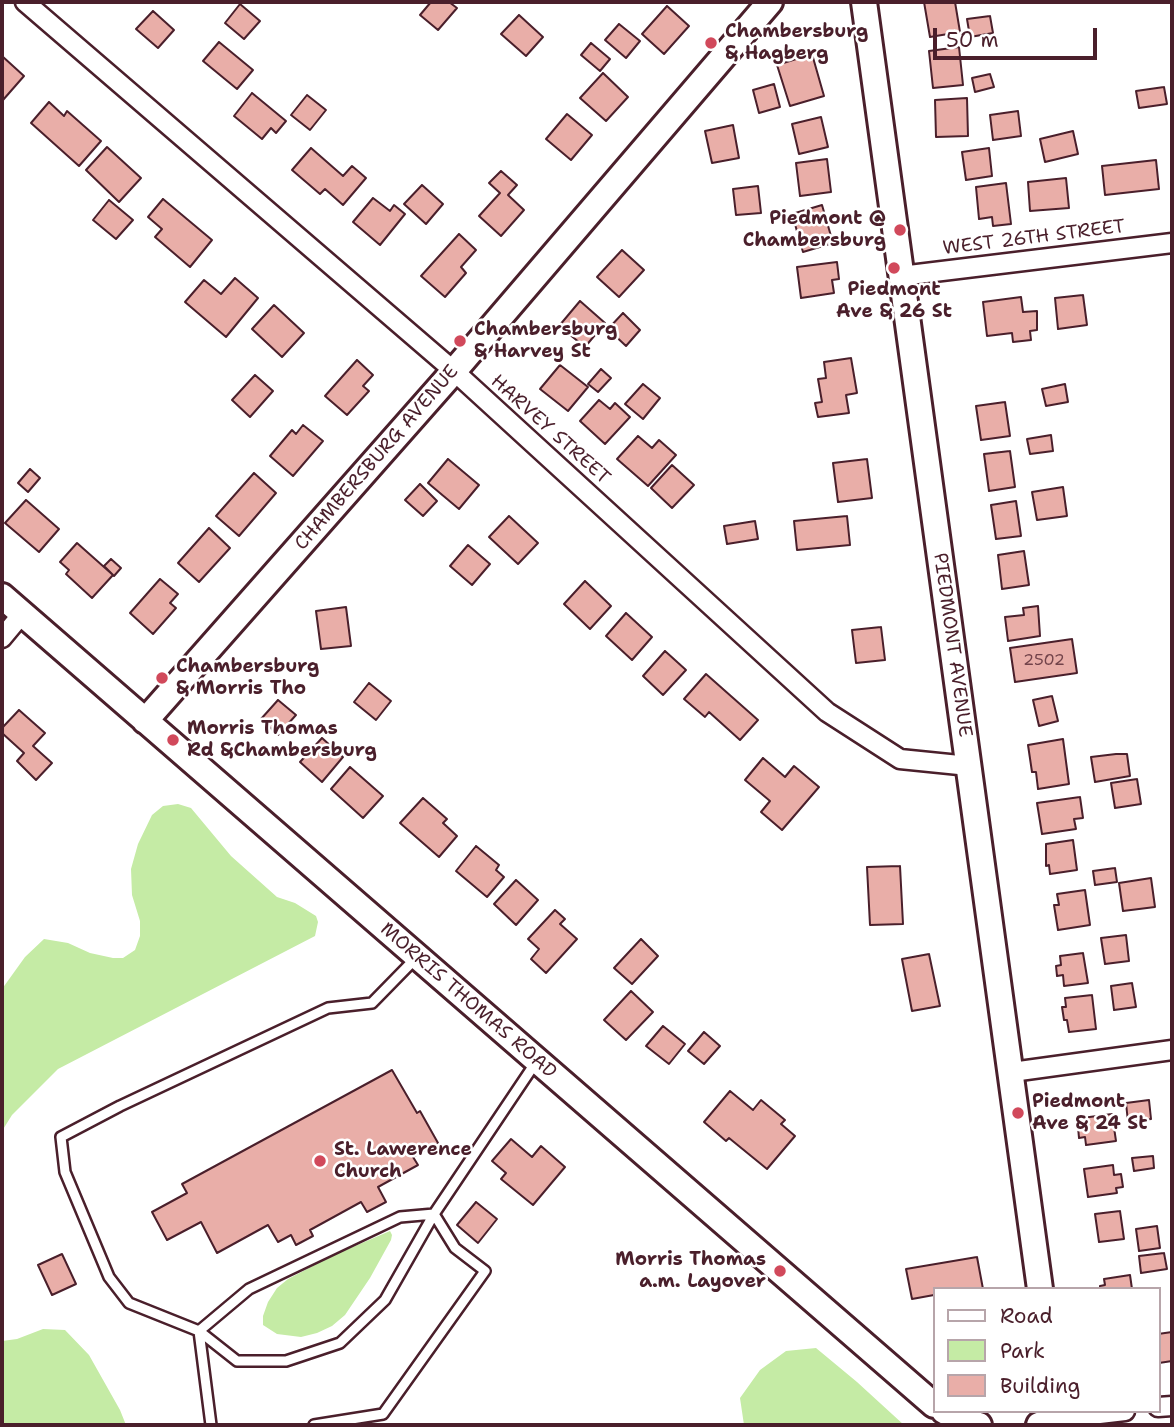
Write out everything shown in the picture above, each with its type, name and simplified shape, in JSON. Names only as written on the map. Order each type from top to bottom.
[{"type":"main road","name":"PIEDMONT AVENUE","points":[[864,2],[1040,1287]]},
{"type":"main road","name":"CHAMBERSBURG AVENUE","points":[[145,720],[454,371],[760,5]]},
{"type":"main road","name":"MORRIS THOMAS ROAD","points":[[2,596],[932,1403]]},
{"type":"main road","points":[[948,1413],[979,1425]]},
{"type":"street","name":"HARVEY STREET","points":[[25,2],[454,371],[827,712],[900,759],[969,766]]},
{"type":"street","name":"WEST 26TH STREET","points":[[901,276],[1172,243]]},
{"type":"street","points":[[2,638],[22,614]]},
{"type":"street","points":[[1012,1072],[1172,1051]]},
{"type":"street","points":[[1053,1420],[1109,1413]]},
{"type":"lane","points":[[417,957],[372,1003],[328,1008],[120,1106],[61,1137],[65,1172],[109,1277],[129,1303],[199,1331],[237,1360],[286,1361],[340,1343],[385,1300],[433,1214],[537,1061]]},
{"type":"lane","points":[[199,1331],[249,1289],[400,1217],[433,1214]]},
{"type":"lane","points":[[314,1425],[383,1414],[485,1271],[455,1248],[433,1214]]},
{"type":"lane","points":[[199,1331],[211,1425]]},
{"type":"green space","points":[[178,804],[191,808],[231,856],[277,897],[295,903],[316,916],[318,922],[315,936],[58,1069],[12,1115],[2,1131],[2,989],[25,957],[44,939],[68,943],[90,953],[113,958],[123,958],[135,950],[140,936],[140,921],[132,895],[131,869],[138,844],[152,815],[163,806]]},
{"type":"green space","points":[[390,1231],[391,1240],[370,1278],[345,1315],[332,1326],[301,1337],[277,1334],[263,1325],[268,1302],[277,1288],[288,1279],[334,1255]]},
{"type":"green space","points":[[43,1329],[65,1330],[89,1355],[126,1425],[2,1425],[2,1341],[17,1339]]},
{"type":"green space","points":[[816,1348],[904,1425],[744,1425],[740,1398],[760,1370],[786,1351]]},
{"type":"building","points":[[431,2],[449,2],[457,8],[438,30],[420,15]]},
{"type":"building","points":[[924,2],[955,2],[960,32],[930,37]]},
{"type":"building","points":[[240,4],[260,21],[244,39],[225,23]]},
{"type":"building","points":[[667,6],[689,26],[664,54],[642,34]]},
{"type":"building","points":[[153,11],[174,30],[158,48],[136,29]]},
{"type":"building","points":[[519,15],[543,37],[526,56],[501,34]]},
{"type":"building","points":[[990,16],[993,33],[970,37],[967,19]]},
{"type":"building","points":[[619,24],[640,41],[626,58],[605,40]]},
{"type":"building","points":[[219,42],[253,70],[237,89],[203,61]]},
{"type":"building","points":[[591,43],[610,59],[600,71],[581,55]]},
{"type":"building","points":[[959,47],[963,85],[933,88],[929,51]]},
{"type":"building","points":[[812,54],[824,96],[790,106],[777,65]]},
{"type":"building","points":[[2,56],[24,76],[3,100],[2,99]]},
{"type":"building","points":[[603,73],[628,97],[606,121],[580,98]]},
{"type":"building","points":[[990,74],[994,87],[975,92],[972,78]]},
{"type":"building","points":[[774,84],[780,107],[759,113],[753,90]]},
{"type":"building","points":[[1164,87],[1167,104],[1139,108],[1136,91]]},
{"type":"building","points":[[252,93],[286,121],[276,133],[271,128],[262,139],[234,116]]},
{"type":"building","points":[[307,95],[326,110],[310,130],[291,115]]},
{"type":"building","points":[[967,98],[968,136],[936,137],[935,100]]},
{"type":"building","points":[[49,102],[64,116],[67,111],[101,141],[79,166],[31,123]]},
{"type":"building","points":[[1018,111],[1021,136],[993,140],[990,115]]},
{"type":"building","points":[[567,114],[592,135],[571,160],[546,139]]},
{"type":"building","points":[[821,117],[828,147],[799,154],[792,124]]},
{"type":"building","points":[[733,125],[739,158],[712,163],[705,131]]},
{"type":"building","points":[[1073,131],[1078,154],[1045,162],[1040,139]]},
{"type":"building","points":[[107,147],[141,178],[119,202],[86,170]]},
{"type":"building","points":[[311,148],[343,176],[352,166],[366,178],[343,205],[325,189],[320,194],[292,170]]},
{"type":"building","points":[[989,148],[992,176],[966,180],[962,152]]},
{"type":"building","points":[[827,159],[831,192],[800,196],[796,163]]},
{"type":"building","points":[[1156,160],[1159,189],[1105,195],[1102,166]]},
{"type":"building","points":[[501,171],[517,185],[508,195],[524,210],[501,236],[479,216],[500,193],[489,183]]},
{"type":"building","points":[[1066,178],[1069,208],[1030,211],[1028,182]]},
{"type":"building","points":[[1006,183],[1011,224],[993,226],[992,217],[979,219],[976,187]]},
{"type":"building","points":[[422,185],[443,204],[426,224],[404,204]]},
{"type":"building","points":[[758,186],[761,213],[736,215],[733,189]]},
{"type":"building","points":[[373,198],[390,211],[394,205],[405,214],[380,245],[353,222]]},
{"type":"building","points":[[163,199],[212,240],[190,267],[155,237],[162,229],[148,217]]},
{"type":"building","points":[[109,200],[133,220],[116,239],[93,220]]},
{"type":"building","points":[[822,205],[833,243],[803,252],[792,214]]},
{"type":"building","points":[[459,234],[476,250],[461,267],[466,273],[445,297],[421,276]]},
{"type":"building","points":[[622,250],[644,270],[619,297],[597,277]]},
{"type":"building","points":[[837,262],[839,279],[832,280],[834,293],[801,298],[797,267]]},
{"type":"building","points":[[235,278],[258,298],[226,337],[185,302],[204,280],[221,294]]},
{"type":"building","points":[[1083,295],[1087,325],[1058,329],[1055,298]]},
{"type":"building","points":[[1021,297],[1023,312],[1037,311],[1037,330],[1030,331],[1031,340],[1013,342],[1012,333],[987,336],[983,302]]},
{"type":"building","points":[[580,301],[605,323],[585,347],[559,326]]},
{"type":"building","points":[[274,305],[304,333],[282,357],[252,329]]},
{"type":"building","points":[[623,313],[640,330],[626,346],[608,329]]},
{"type":"building","points":[[851,358],[857,393],[846,395],[849,413],[818,417],[815,403],[822,402],[818,379],[826,378],[824,362]]},
{"type":"building","points":[[357,360],[373,375],[363,386],[369,391],[347,415],[325,396]]},
{"type":"building","points":[[560,365],[588,387],[568,411],[540,389]]},
{"type":"building","points":[[601,369],[611,378],[598,392],[588,384]]},
{"type":"building","points":[[255,375],[273,391],[250,417],[232,400]]},
{"type":"building","points":[[643,384],[660,398],[643,419],[625,404]]},
{"type":"building","points":[[1065,384],[1068,402],[1046,406],[1042,389]]},
{"type":"building","points":[[599,400],[610,409],[615,403],[630,417],[605,444],[580,421]]},
{"type":"building","points":[[1005,402],[1010,436],[981,440],[976,406]]},
{"type":"building","points":[[303,425],[323,441],[293,476],[270,456],[292,430],[296,434]]},
{"type":"building","points":[[1051,435],[1053,451],[1030,454],[1027,439]]},
{"type":"building","points":[[638,436],[652,448],[659,440],[676,455],[648,486],[617,459]]},
{"type":"building","points":[[1010,451],[1015,487],[989,491],[984,454]]},
{"type":"building","points":[[448,459],[479,485],[459,509],[428,483]]},
{"type":"building","points":[[867,459],[872,498],[838,502],[833,463]]},
{"type":"building","points":[[672,465],[694,485],[672,508],[651,488]]},
{"type":"building","points":[[30,469],[40,478],[28,492],[18,483]]},
{"type":"building","points":[[254,473],[276,493],[239,536],[216,516]]},
{"type":"building","points":[[420,484],[437,501],[423,516],[405,500]]},
{"type":"building","points":[[1063,487],[1067,516],[1037,520],[1032,492]]},
{"type":"building","points":[[26,500],[59,529],[39,552],[5,523]]},
{"type":"building","points":[[1016,501],[1021,536],[996,539],[991,505]]},
{"type":"building","points":[[509,516],[538,543],[518,564],[489,537]]},
{"type":"building","points":[[847,516],[850,545],[797,550],[794,521]]},
{"type":"building","points":[[755,521],[758,539],[727,544],[724,526]]},
{"type":"building","points":[[209,528],[230,548],[199,582],[178,563]]},
{"type":"building","points":[[77,543],[113,575],[92,598],[66,574],[69,570],[60,562]]},
{"type":"building","points":[[468,545],[490,564],[472,585],[450,566]]},
{"type":"building","points":[[1024,551],[1029,585],[1002,589],[998,555]]},
{"type":"building","points":[[111,559],[121,568],[114,576],[104,566]]},
{"type":"building","points":[[160,579],[178,594],[170,603],[176,608],[153,634],[130,613]]},
{"type":"building","points":[[585,581],[611,606],[590,629],[564,604]]},
{"type":"building","points":[[1038,606],[1040,636],[1008,641],[1005,617],[1024,615],[1023,608]]},
{"type":"building","points":[[346,607],[351,646],[321,649],[316,611]]},
{"type":"building","points":[[626,613],[652,637],[632,660],[606,636]]},
{"type":"building","points":[[881,627],[885,660],[856,663],[852,630]]},
{"type":"building","points":[[1072,639],[1077,673],[1015,682],[1010,648]]},
{"type":"building","points":[[665,651],[686,670],[663,695],[643,676]]},
{"type":"building","points":[[706,674],[758,720],[740,740],[709,712],[705,717],[684,699]]},
{"type":"building","points":[[369,683],[391,701],[376,720],[354,702]]},
{"type":"building","points":[[1052,696],[1058,721],[1039,726],[1033,700]]},
{"type":"building","points":[[278,700],[296,715],[278,735],[261,719]]},
{"type":"building","points":[[19,710],[45,733],[33,746],[52,763],[36,780],[17,761],[24,753],[2,733],[2,728]]},
{"type":"building","points":[[322,738],[343,757],[322,782],[300,762]]},
{"type":"building","points":[[1063,739],[1069,784],[1038,789],[1028,745]]},
{"type":"building","points":[[1127,754],[1130,776],[1095,782],[1091,757]]},
{"type":"building","points":[[763,758],[785,777],[794,766],[819,787],[782,830],[761,812],[770,801],[745,780]]},
{"type":"building","points":[[350,767],[383,796],[363,818],[331,789]]},
{"type":"building","points":[[1137,779],[1141,804],[1115,808],[1111,783]]},
{"type":"building","points":[[1080,797],[1083,818],[1074,819],[1076,829],[1042,834],[1037,803]]},
{"type":"building","points":[[423,798],[447,819],[443,823],[457,836],[439,857],[400,823]]},
{"type":"building","points":[[1073,840],[1077,870],[1050,874],[1049,865],[1046,866],[1046,844]]},
{"type":"building","points":[[476,846],[499,865],[496,870],[504,877],[487,897],[456,871]]},
{"type":"building","points":[[900,866],[903,924],[870,925],[867,867]]},
{"type":"building","points":[[1115,868],[1117,882],[1095,885],[1093,871]]},
{"type":"building","points":[[1151,878],[1155,907],[1123,911],[1119,883]]},
{"type":"building","points":[[516,880],[538,900],[516,925],[494,904]]},
{"type":"building","points":[[1085,890],[1090,925],[1058,930],[1054,905],[1059,905],[1057,894]]},
{"type":"building","points":[[555,910],[565,919],[560,924],[577,939],[546,973],[531,959],[539,949],[528,939]]},
{"type":"building","points":[[1126,935],[1129,961],[1105,964],[1101,938]]},
{"type":"building","points":[[641,939],[658,956],[632,984],[614,968]]},
{"type":"building","points":[[1083,953],[1088,983],[1064,986],[1063,975],[1057,976],[1056,966],[1061,965],[1060,956]]},
{"type":"building","points":[[929,954],[940,1006],[912,1011],[902,959]]},
{"type":"building","points":[[1132,983],[1136,1007],[1114,1010],[1111,986]]},
{"type":"building","points":[[631,991],[653,1012],[626,1040],[604,1020]]},
{"type":"building","points":[[1092,995],[1096,1029],[1069,1032],[1062,1007],[1066,1007],[1065,998]]},
{"type":"building","points":[[663,1026],[685,1044],[669,1064],[646,1046]]},
{"type":"building","points":[[704,1032],[720,1046],[704,1064],[688,1051]]},
{"type":"building","name":"St. Lawerence Church","points":[[392,1070],[438,1143],[413,1157],[418,1165],[378,1187],[386,1202],[367,1212],[361,1202],[310,1230],[313,1236],[296,1245],[291,1235],[278,1242],[268,1225],[217,1253],[201,1222],[167,1240],[152,1212],[187,1193],[182,1184]]},
{"type":"building","points":[[730,1091],[753,1110],[761,1100],[785,1120],[781,1124],[795,1136],[767,1169],[729,1138],[726,1141],[704,1122]]},
{"type":"building","points":[[1149,1100],[1151,1119],[1128,1122],[1126,1103]]},
{"type":"building","points":[[1112,1114],[1116,1141],[1086,1145],[1085,1137],[1079,1138],[1078,1127],[1083,1126],[1082,1118]]},
{"type":"building","points":[[511,1139],[532,1157],[541,1146],[565,1167],[533,1205],[501,1179],[506,1173],[492,1161]]},
{"type":"building","points":[[1153,1156],[1154,1168],[1134,1171],[1132,1158]]},
{"type":"building","points":[[1113,1165],[1114,1175],[1121,1174],[1123,1187],[1116,1188],[1117,1193],[1088,1197],[1084,1169]]},
{"type":"building","points":[[476,1202],[497,1219],[478,1243],[457,1225]]},
{"type":"building","points":[[1120,1211],[1124,1239],[1099,1242],[1095,1214]]},
{"type":"building","points":[[1157,1226],[1160,1248],[1139,1251],[1136,1229]]},
{"type":"building","points":[[1164,1253],[1167,1269],[1141,1273],[1139,1256]]},
{"type":"building","points":[[62,1254],[76,1284],[52,1295],[38,1265]]},
{"type":"building","points":[[977,1257],[983,1287],[932,1287],[932,1295],[912,1299],[906,1269]]},
{"type":"building","points":[[1130,1275],[1132,1287],[1100,1287],[1105,1285],[1104,1279]]},
{"type":"building","points":[[1172,1332],[1172,1361],[1160,1363],[1160,1334]]},
{"type":"place","name":"Chambersburg & Hagberg","points":[[711,43]]},
{"type":"place","name":"Piedmont @ Chambersburg","points":[[900,230]]},
{"type":"place","name":"Piedmont Ave & 26 St","points":[[894,268]]},
{"type":"place","name":"Chambersburg & Harvey St","points":[[460,341]]},
{"type":"place","name":"Chambersburg & Morris Tho","points":[[162,678]]},
{"type":"place","name":"Morris Thomas Rd &Chambersburg","points":[[173,740]]},
{"type":"place","name":"Piedmont Ave & 24 St","points":[[1018,1113]]},
{"type":"place","name":"St. Lawerence Church","points":[[320,1161]]},
{"type":"place","name":"Morris Thomas a.m. Layover","points":[[780,1271]]}]
